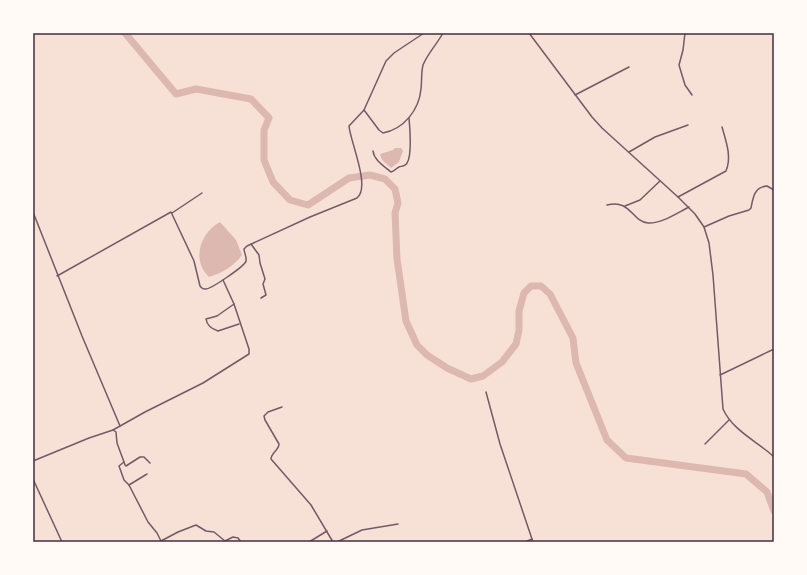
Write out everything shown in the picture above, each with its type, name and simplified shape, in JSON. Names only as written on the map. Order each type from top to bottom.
[{"type":"street","points":[[172,213],[194,261],[200,286],[206,289],[223,280],[244,264],[246,258],[245,247],[356,198],[361,192],[360,171],[349,126],[364,110],[386,61],[394,53],[424,33]]},
{"type":"street","points":[[364,110],[383,133],[401,126],[409,118],[418,102],[424,64],[442,33]]},
{"type":"street","points":[[530,33],[575,95],[602,128],[678,196],[704,227],[709,243],[711,262],[723,409],[729,420],[738,429],[774,457]]},
{"type":"street","points":[[685,33],[679,65],[685,85],[692,95]]},
{"type":"street","points":[[575,95],[629,67]]},
{"type":"street","points":[[372,150],[373,155],[391,172],[406,165],[410,156],[409,118]]},
{"type":"street","points":[[629,152],[655,137],[688,125]]},
{"type":"street","points":[[678,196],[726,171],[729,161],[729,154],[722,127]]},
{"type":"street","points":[[625,206],[640,200],[660,181]]},
{"type":"street","points":[[704,227],[749,210],[751,208],[754,194],[760,188],[767,186],[774,190]]},
{"type":"street","points":[[57,276],[168,213],[172,213],[202,193]]},
{"type":"street","points":[[607,205],[616,204],[625,206],[642,221],[652,223],[669,217],[688,207]]},
{"type":"street","points":[[33,212],[57,276],[120,426]]},
{"type":"street","points":[[250,244],[259,255],[265,279],[263,284],[266,295],[261,298]]},
{"type":"street","points":[[33,461],[89,438],[113,430],[203,383],[230,364],[247,355],[250,352],[234,304],[223,280]]},
{"type":"street","points":[[234,304],[217,316],[206,321],[210,327],[218,331],[240,324]]},
{"type":"street","points":[[720,376],[774,349]]},
{"type":"street","points":[[486,392],[500,444],[533,542]]},
{"type":"street","points":[[282,407],[268,412],[264,416],[279,444],[271,458],[311,505],[333,542]]},
{"type":"street","points":[[705,444],[729,420]]},
{"type":"street","points":[[113,430],[116,432],[117,443],[126,466],[140,457],[144,457],[150,463]]},
{"type":"street","points":[[124,462],[119,466],[124,480],[129,485],[148,522],[157,533],[161,542],[178,532],[196,525],[204,530],[214,532],[224,541],[235,537],[241,542]]},
{"type":"street","points":[[129,485],[147,474]]},
{"type":"street","points":[[33,479],[62,542]]},
{"type":"street","points":[[337,542],[362,530],[398,524]]},
{"type":"street","points":[[309,542],[327,531]]},
{"type":"street","points":[[525,542],[532,539]]},
{"type":"shaded area","points":[[395,148],[401,148],[403,151],[399,162],[391,168],[383,160],[380,154]]},
{"type":"shaded area","points":[[220,222],[236,240],[242,255],[227,269],[209,277],[203,270],[200,263],[200,247],[207,233]]},
{"type":"waterway","points":[[125,33],[176,94],[196,89],[251,99],[269,118],[264,130],[264,160],[273,182],[290,200],[308,205],[349,178],[370,175],[385,179],[395,189],[398,203],[395,213],[397,259],[406,321],[417,345],[427,355],[447,368],[471,379],[483,376],[502,362],[516,344],[519,330],[519,311],[524,293],[531,286],[541,286],[550,294],[573,338],[576,363],[607,440],[626,458],[746,474],[767,492],[774,511]]}]
